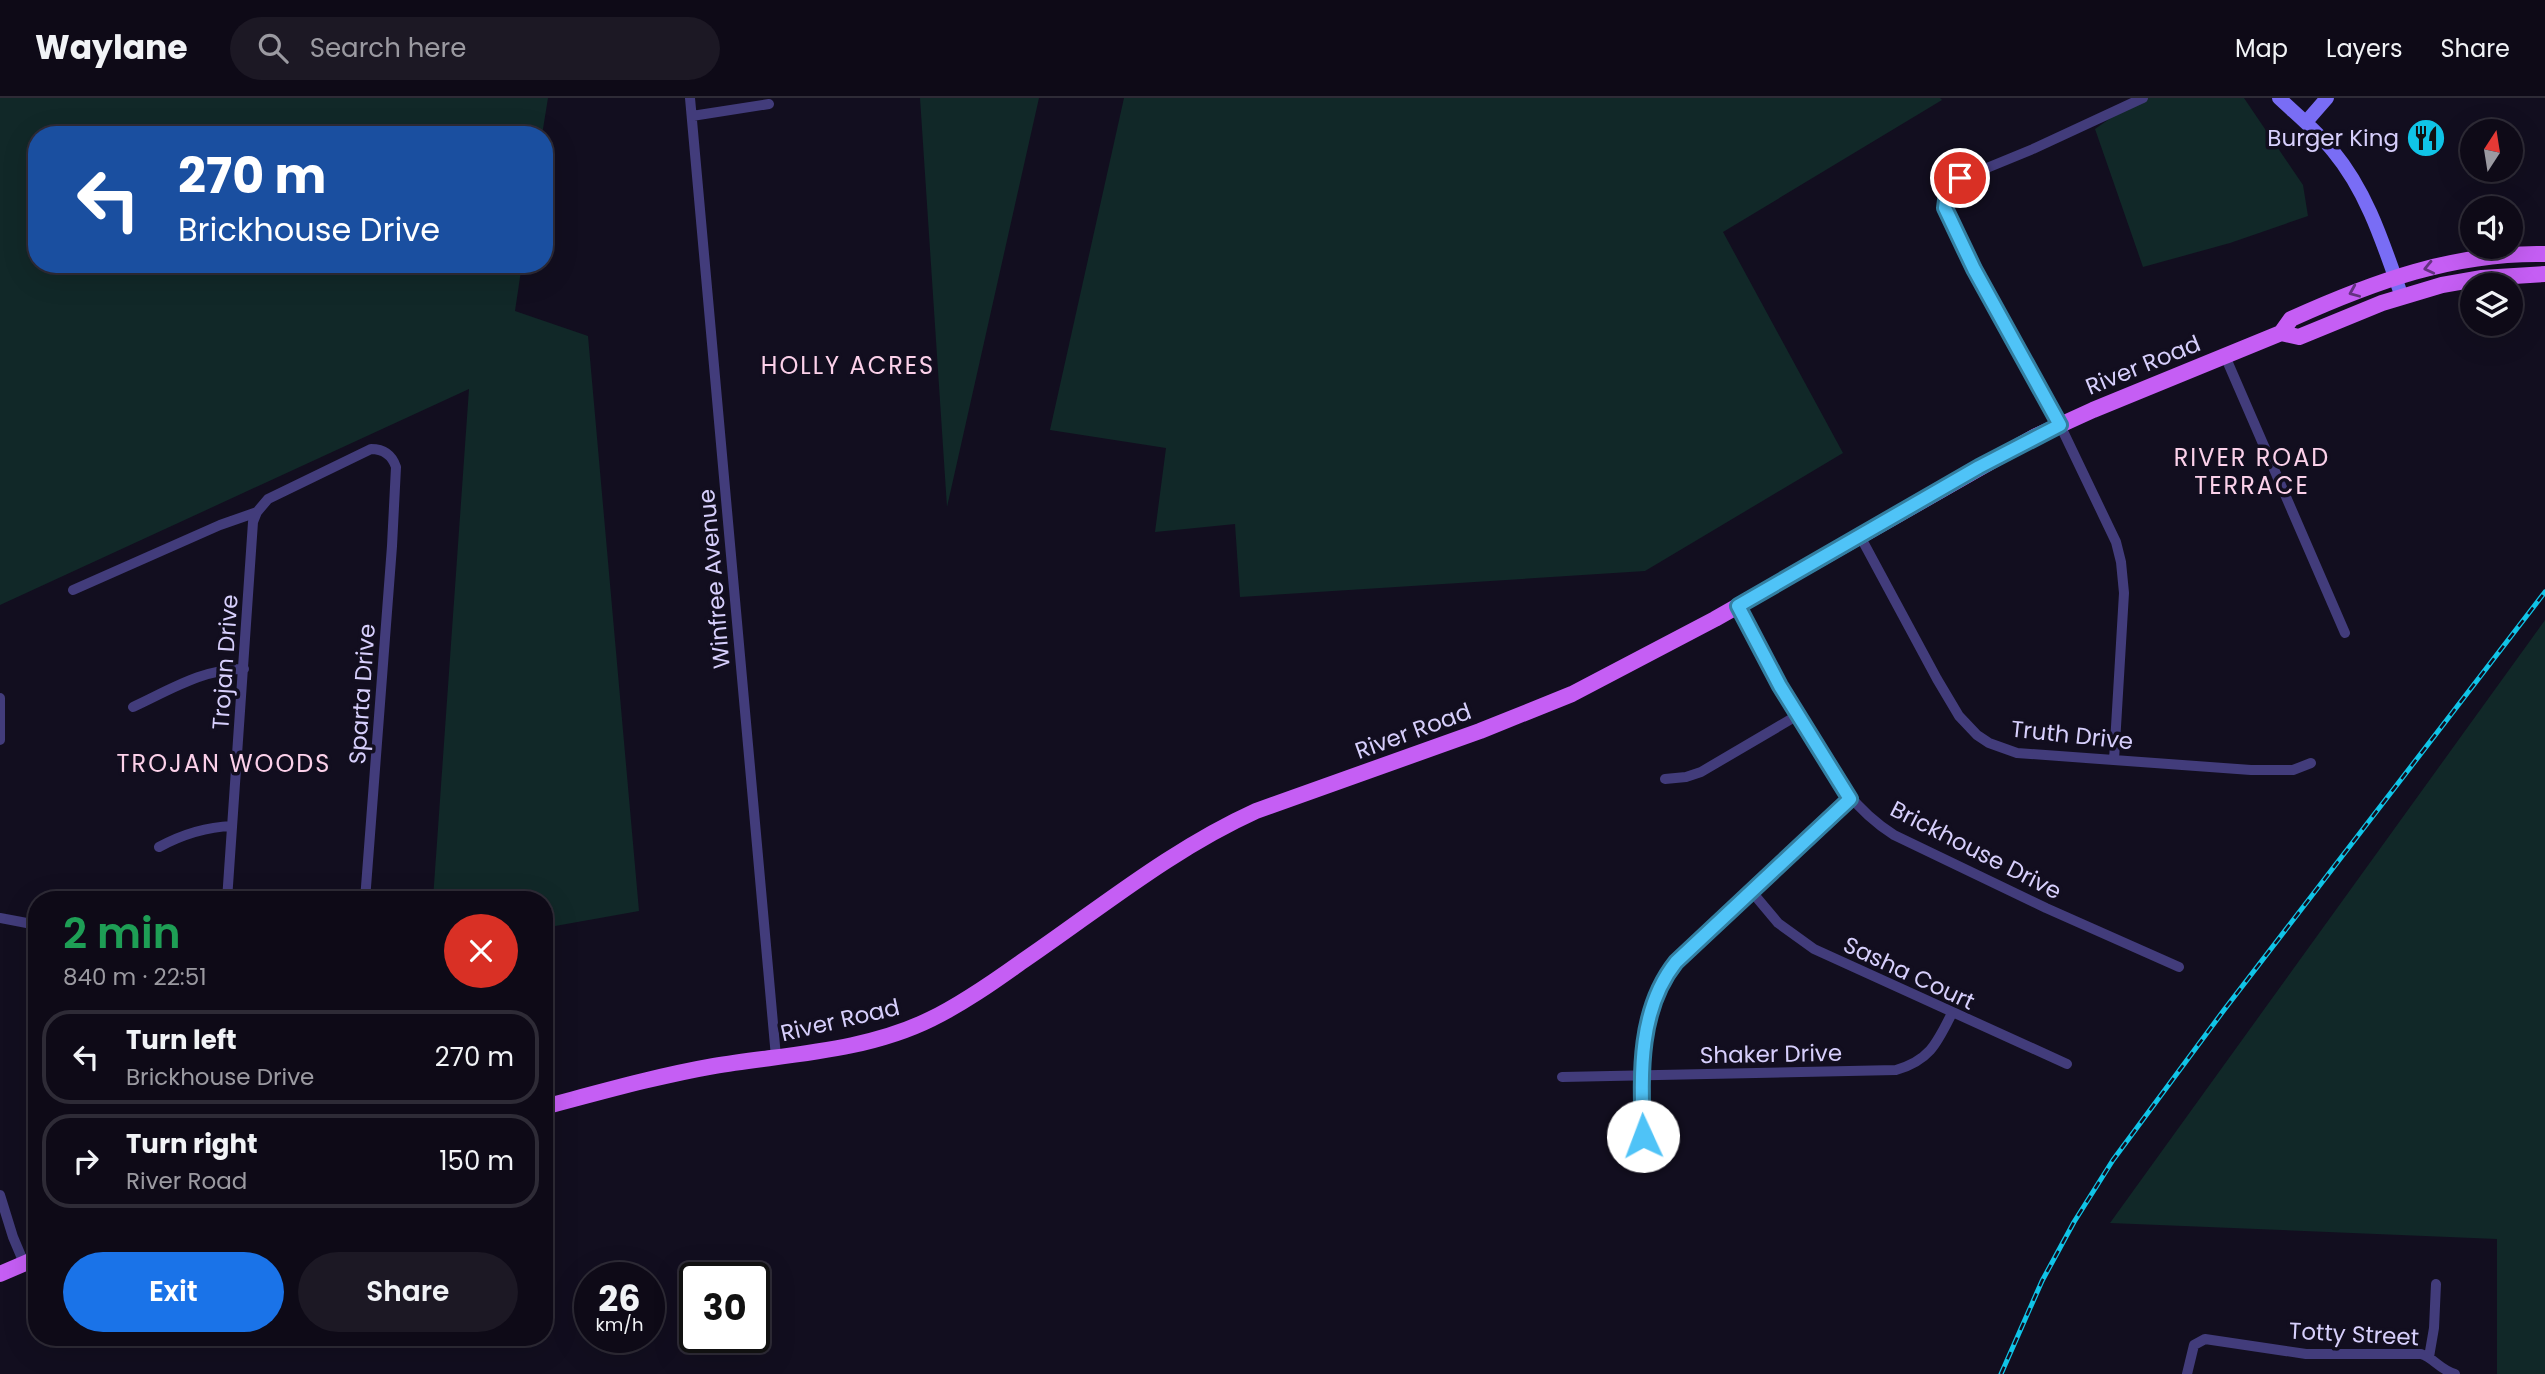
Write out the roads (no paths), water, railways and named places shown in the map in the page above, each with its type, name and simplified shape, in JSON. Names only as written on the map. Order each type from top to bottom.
[{"type":"main road","points":[[2279,98],[2334,152],[2354,181],[2375,222],[2402,297]]},
{"type":"main road","points":[[2306,122],[2327,98]]},
{"type":"main road","name":"River Road","points":[[553,1105],[665,1076],[869,1041],[930,1020],[1000,977],[1170,857],[1224,826],[1256,811],[1523,715],[1611,675],[1738,606],[1979,467],[2060,425],[2281,333],[2291,319],[2395,276],[2489,257],[2545,254]]},
{"type":"main road","name":"River Road","points":[[2281,333],[2299,337],[2402,297],[2442,285],[2483,278],[2545,274]]},
{"type":"main road","points":[[0,1274],[28,1261]]},
{"type":"street","name":"Winfree Avenue","points":[[690,98],[776,1057]]},
{"type":"street","points":[[2114,760],[2124,593],[2121,562],[2110,527],[2060,425],[1974,269],[1945,208],[1945,200],[1952,184],[1960,178],[2033,149],[2143,98]]},
{"type":"street","points":[[692,116],[769,104]]},
{"type":"street","points":[[2225,356],[2345,633]]},
{"type":"street","name":"Sparta Drive","points":[[257,512],[268,499],[371,450],[384,451],[394,460],[395,492],[366,891]]},
{"type":"street","points":[[73,590],[220,524],[257,512]]},
{"type":"street","name":"Trojan Drive","points":[[228,891],[253,522],[257,512]]},
{"type":"street","name":"Truth Drive","points":[[1860,536],[1959,716],[1977,735],[1996,746],[2017,753],[2251,770],[2293,770],[2311,763]]},
{"type":"street","name":"Brickhouse Drive","points":[[1738,606],[1798,715],[1850,799],[1870,818],[1894,835],[2046,908],[2179,967]]},
{"type":"street","points":[[133,707],[206,674],[230,668],[244,668]]},
{"type":"street","points":[[0,698],[0,740]]},
{"type":"street","points":[[1665,779],[1701,772],[1798,715]]},
{"type":"street","points":[[1643,1136],[1642,1076],[1648,1017],[1657,989],[1676,962],[1850,799]]},
{"type":"street","points":[[159,846],[180,835],[232,825]]},
{"type":"street","name":"Sasha Court","points":[[1752,892],[1778,923],[1814,949],[2067,1065]]},
{"type":"street","points":[[0,918],[28,923]]},
{"type":"street","name":"Shaker Drive","points":[[1562,1077],[1896,1070],[1908,1067],[1927,1055],[1936,1045],[1952,1013]]},
{"type":"street","points":[[0,1195],[13,1237],[28,1257]]},
{"type":"street","points":[[2429,1357],[2434,1328],[2435,1284]]},
{"type":"street","name":"Totty Street","points":[[2187,1374],[2194,1345],[2205,1339],[2306,1354],[2421,1353],[2443,1370],[2455,1374]]},
{"type":"railway","points":[[2001,1374],[2042,1281],[2074,1222],[2113,1160],[2224,1010],[2545,592]]},
{"type":"place","name":"Burger King","points":[[2426,138]]},
{"type":"district","name":"HOLLY ACRES","points":[[848,366]]},
{"type":"district","name":"RIVER ROAD TERRACE","points":[[2252,472]]},
{"type":"district","name":"TROJAN WOODS","points":[[224,764]]}]
